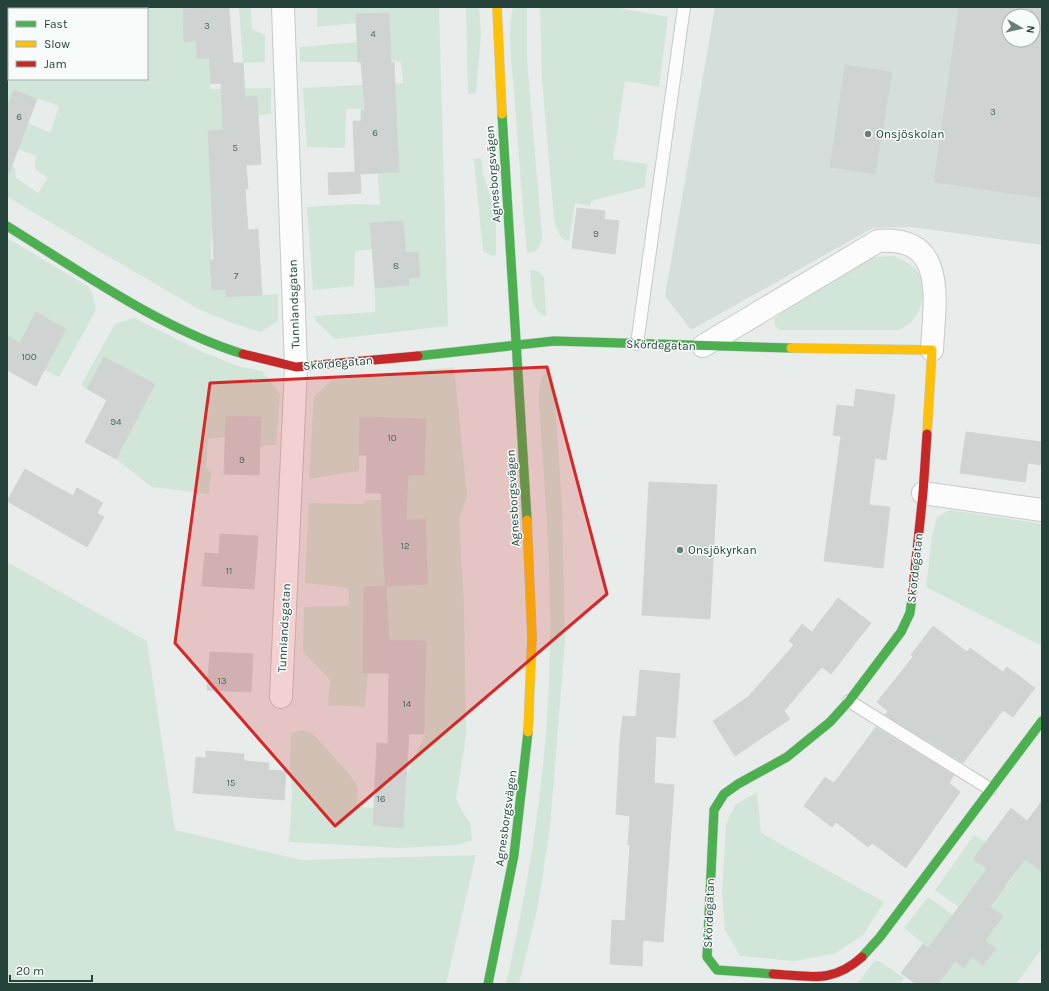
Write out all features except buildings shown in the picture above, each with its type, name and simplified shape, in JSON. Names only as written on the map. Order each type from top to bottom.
[{"type":"street","name":"Tunnlandsgatan","points":[[281,697],[296,367],[283,7]]},
{"type":"street","name":"Agnesborgsvägen","points":[[488,984],[510,880],[522,799],[529,717],[532,636],[503,145],[497,7]]},
{"type":"street","name":"Skördegatan","points":[[7,226],[119,295],[177,326],[229,350],[261,360],[296,367],[476,351],[554,341],[703,346],[932,350]]},
{"type":"street","name":"Skördegatan","points":[[703,346],[878,241],[895,240],[912,246],[928,261],[934,276],[935,294],[923,493],[910,613],[900,632],[849,701],[830,722],[787,757],[738,784],[724,794],[714,810],[707,957],[717,970],[826,977],[839,974],[857,962],[880,937],[1042,721]]},
{"type":"street","points":[[923,493],[1042,510]]},
{"type":"lane","points":[[637,344],[684,7]]},
{"type":"lane","points":[[849,701],[990,789]]},
{"type":"highlighted area","points":[[547,367],[607,594],[335,826],[175,643],[210,383]]},
{"type":"shaded area","name":"Onsjöskolan","points":[[715,7],[1042,7],[1042,245],[911,227],[873,228],[691,330],[665,296]]},
{"type":"green space","points":[[218,7],[183,9],[184,42],[196,41],[197,58],[208,58],[211,84],[209,89],[271,88],[271,114],[258,115],[257,97],[222,99],[223,130],[209,131],[212,191],[212,290],[226,289],[227,297],[278,294],[278,321],[261,332],[235,324],[200,310],[7,197],[7,160],[15,168],[16,178],[38,193],[48,178],[35,169],[36,156],[7,145],[7,141],[19,146],[28,123],[50,133],[59,106],[14,90],[9,104],[7,103],[8,64],[8,80],[148,80],[148,8],[120,8]]},
{"type":"green space","points":[[239,7],[251,7],[252,29],[265,35],[265,62],[243,63]]},
{"type":"green space","points":[[317,7],[439,7],[448,326],[335,339],[316,321],[315,316],[375,312],[375,288],[409,285],[403,221],[370,224],[372,249],[355,251],[354,286],[313,290],[307,207],[353,204],[380,205],[378,173],[399,172],[396,109],[346,109],[345,148],[307,147],[303,88],[403,83],[401,62],[391,60],[389,13],[356,14],[356,23],[317,27]]},
{"type":"green space","points":[[466,7],[479,7],[481,34],[476,94],[468,94]]},
{"type":"green space","points":[[513,7],[527,7],[527,60],[542,236],[541,243],[538,248],[531,253],[527,253],[510,50],[510,28]]},
{"type":"green space","points":[[540,7],[614,7],[668,17],[659,87],[625,81],[613,159],[647,164],[645,187],[591,201],[590,206],[575,203],[569,241],[561,236],[557,230],[554,220],[542,79]]},
{"type":"green space","points":[[357,42],[358,62],[300,62],[300,47]]},
{"type":"green space","points":[[481,158],[483,173],[496,216],[496,255],[492,256],[483,251],[474,159]]},
{"type":"green space","points":[[7,238],[89,287],[93,296],[96,310],[59,377],[45,370],[66,329],[36,313],[20,343],[7,336]]},
{"type":"green space","points":[[895,256],[916,270],[921,278],[923,286],[922,304],[913,320],[907,326],[899,330],[780,330],[775,326],[774,319],[784,311],[873,257]]},
{"type":"green space","points":[[531,270],[538,271],[544,278],[546,315],[544,316],[536,309],[534,305],[530,275]]},
{"type":"green space","points":[[134,318],[203,352],[238,366],[262,371],[280,394],[276,445],[260,446],[261,417],[226,416],[225,437],[208,439],[206,468],[211,472],[209,494],[152,487],[116,459],[155,384],[104,357],[87,389],[81,385],[115,324]]},
{"type":"green space","points":[[454,367],[467,497],[459,518],[464,607],[466,737],[456,799],[470,823],[472,840],[458,845],[399,848],[289,842],[292,792],[290,768],[291,733],[301,730],[312,733],[351,776],[358,789],[357,807],[374,808],[373,825],[403,828],[407,774],[425,734],[426,641],[394,641],[368,673],[365,707],[328,705],[330,680],[303,651],[304,607],[349,606],[348,588],[305,583],[309,503],[363,504],[367,500],[406,500],[408,475],[424,475],[426,419],[360,417],[359,471],[309,479],[314,397],[332,380]]},
{"type":"green space","points":[[549,368],[553,375],[562,503],[565,642],[550,827],[538,906],[519,984],[506,984],[521,914],[533,843],[546,737],[550,664],[550,590],[539,395],[541,381],[545,372]]},
{"type":"green space","points":[[950,510],[1042,524],[1042,646],[926,587],[932,536],[937,517]]},
{"type":"green space","points":[[7,562],[147,641],[175,830],[301,860],[476,855],[446,984],[7,984]]},
{"type":"green space","points":[[757,792],[761,833],[884,902],[863,935],[834,954],[794,961],[740,956],[725,930],[722,893],[726,824],[735,805]]},
{"type":"green space","points":[[974,835],[986,842],[973,859],[1007,886],[1025,859],[1042,857],[1042,949],[1016,984],[938,984],[952,966],[904,928],[928,897],[953,915],[932,944],[964,968],[972,957],[983,965],[996,949],[985,941],[1003,916],[970,892],[959,907],[935,890]]},
{"type":"green space","points":[[879,961],[904,978],[900,984],[857,984],[874,962]]},
{"type":"traffic: fast","points":[[502,114],[527,520]]},
{"type":"traffic: fast","points":[[7,226],[122,298],[182,330],[243,354]]},
{"type":"traffic: fast","points":[[418,356],[554,341],[791,348]]},
{"type":"traffic: fast","points":[[773,974],[717,970],[707,957],[714,810],[724,794],[738,784],[787,757],[830,722],[849,701],[901,632],[910,613],[912,598]]},
{"type":"traffic: fast","points":[[862,957],[880,937],[1042,721]]},
{"type":"traffic: fast","points":[[488,984],[514,855],[528,732]]},
{"type":"traffic: slow","points":[[497,7],[502,114]]},
{"type":"traffic: slow","points":[[791,348],[932,350],[927,434]]},
{"type":"traffic: slow","points":[[527,520],[532,637],[528,732]]},
{"type":"traffic: jam","points":[[243,354],[296,367],[418,356]]},
{"type":"traffic: jam","points":[[912,598],[923,493],[927,434]]},
{"type":"traffic: jam","points":[[773,974],[810,977],[830,975],[851,966],[862,957]]},
{"type":"place","name":"Onsjöskolan","points":[[868,134]]},
{"type":"place","name":"Onsjökyrkan","points":[[680,550]]}]
